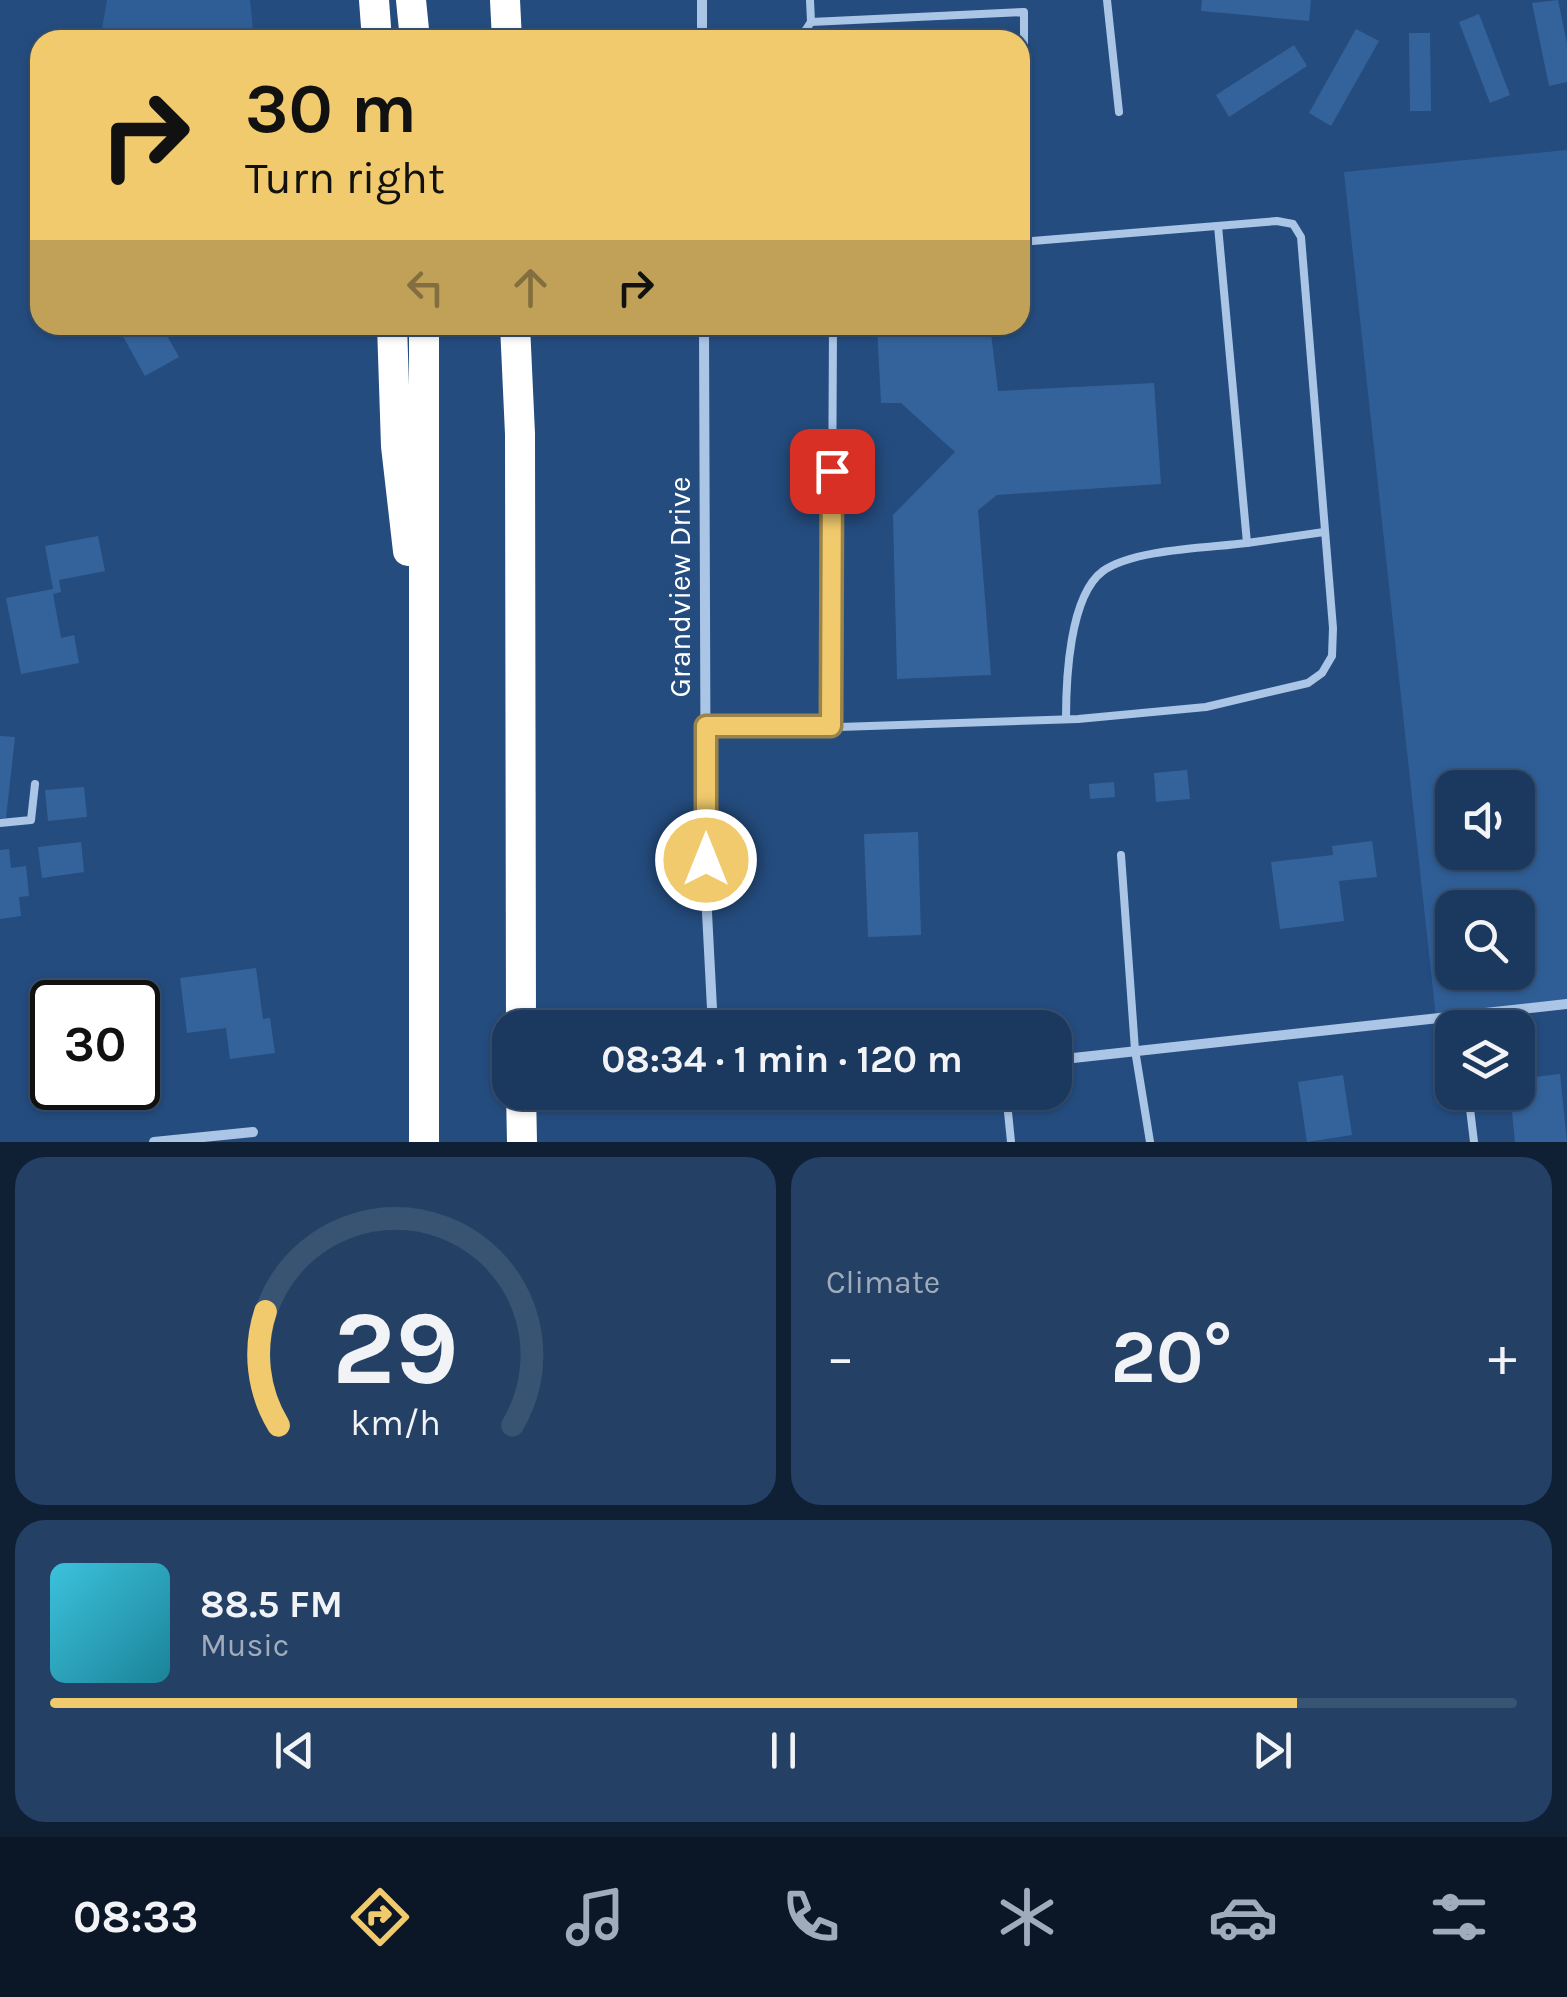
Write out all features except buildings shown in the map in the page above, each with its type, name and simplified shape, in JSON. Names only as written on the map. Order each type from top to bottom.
[{"type":"highway","points":[[374,0],[376,30]]},
{"type":"highway","points":[[411,0],[414,30]]},
{"type":"highway","points":[[505,0],[506,30]]},
{"type":"highway","points":[[392,335],[396,446],[424,682]]},
{"type":"highway","points":[[424,335],[424,1142]]},
{"type":"highway","points":[[515,335],[520,434],[521,1010]]},
{"type":"highway","points":[[521,1110],[522,1142]]},
{"type":"street","points":[[702,0],[702,30]]},
{"type":"street","name":"Grandview Drive","points":[[704,335],[706,893],[712,1010]]},
{"type":"street","points":[[1531,1010],[1567,1004]]},
{"type":"street","points":[[1072,1058],[1435,1024]]},
{"type":"street","points":[[154,1142],[253,1132]]},
{"type":"lane","points":[[806,30],[811,22],[810,0]]},
{"type":"lane","points":[[1107,0],[1119,112]]},
{"type":"lane","points":[[811,22],[1024,12],[1024,30]]},
{"type":"lane","points":[[706,726],[1066,719],[1206,707],[1308,683],[1322,673],[1332,656],[1324,532],[1300,237],[1293,224],[1277,221],[1030,241]]},
{"type":"lane","points":[[1218,226],[1247,543]]},
{"type":"lane","points":[[831,726],[832,335]]},
{"type":"lane","points":[[1066,719],[1066,674],[1080,606],[1100,572],[1130,559],[1324,532]]},
{"type":"lane","points":[[0,822],[32,820],[35,784]]},
{"type":"lane","points":[[1122,856],[1135,1050],[1150,1142]]},
{"type":"lane","points":[[1008,1110],[1011,1142]]},
{"type":"lane","points":[[1470,1110],[1474,1142]]},
{"type":"shaded area","points":[[107,0],[250,0],[253,30],[102,30]]},
{"type":"shaded area","points":[[1567,150],[1567,1004],[1511,1010],[1435,1010],[1344,172]]},
{"type":"route","points":[[706,860],[706,726],[831,726],[832,471]]}]
